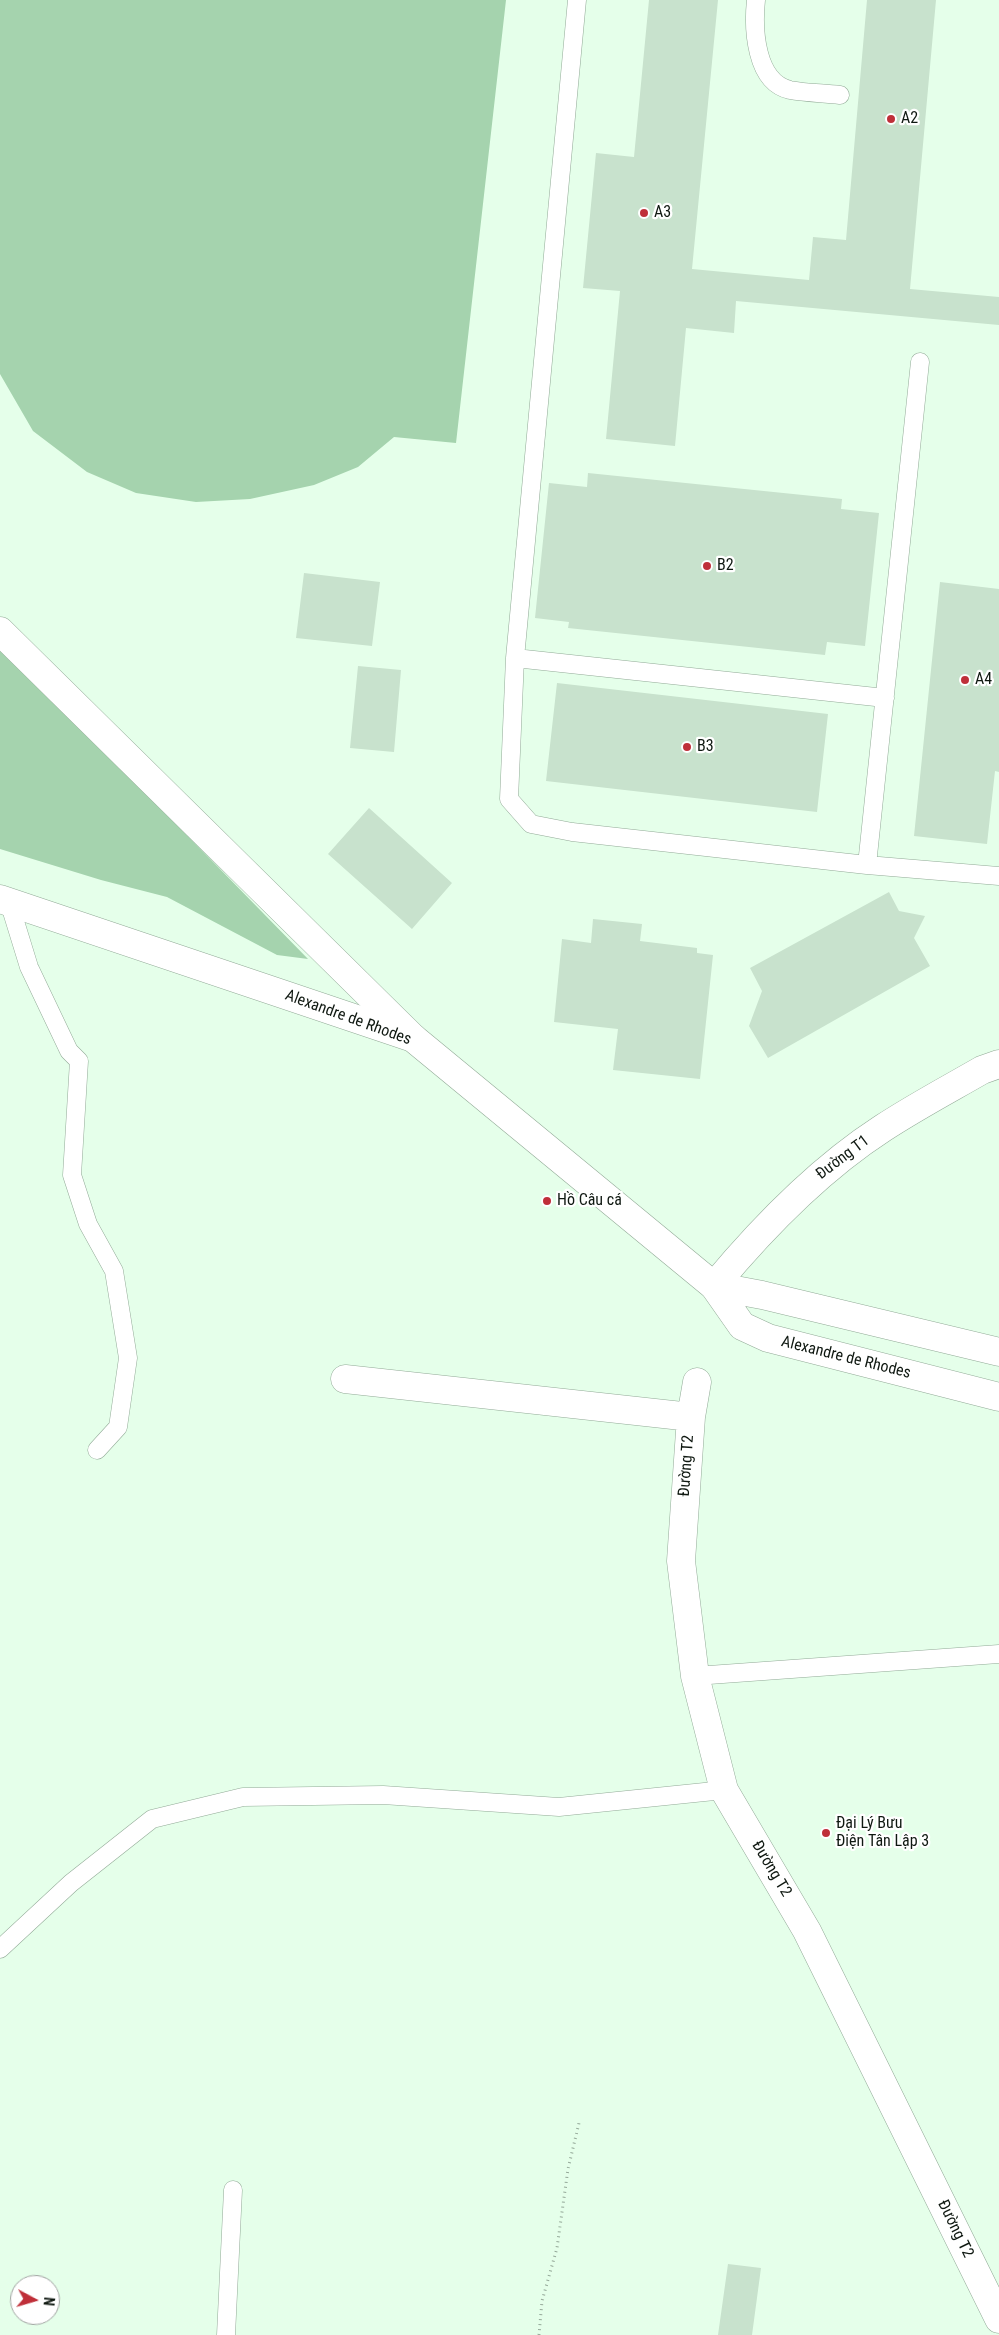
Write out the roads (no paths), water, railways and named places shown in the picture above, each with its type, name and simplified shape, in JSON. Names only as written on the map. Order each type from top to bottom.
[{"type":"street","points":[[0,631],[413,1038]]},
{"type":"street","name":"Alexandre de Rhodes","points":[[5,900],[413,1038],[714,1286],[742,1326],[768,1338],[999,1397]]},
{"type":"street","name":"Đường T1","points":[[714,1286],[742,1251],[815,1179],[882,1128],[982,1070],[999,1064]]},
{"type":"street","name":"Alexandre de Rhodes","points":[[714,1286],[999,1352]]},
{"type":"street","points":[[345,1379],[691,1417]]},
{"type":"street","name":"Đường T2","points":[[697,1382],[691,1417],[681,1561],[695,1676],[724,1790],[807,1931],[999,2319]]},
{"type":"lane","points":[[577,0],[515,658],[509,799],[531,824],[572,832],[867,865],[999,876]]},
{"type":"lane","points":[[756,0],[756,41],[766,71],[776,83],[789,90],[840,95]]},
{"type":"lane","points":[[867,865],[920,362]]},
{"type":"lane","points":[[515,658],[885,698]]},
{"type":"lane","points":[[5,900],[30,966],[69,1051],[79,1061],[72,1175],[88,1224],[114,1271],[128,1358],[118,1427],[97,1450]]},
{"type":"lane","points":[[695,1676],[999,1654]]},
{"type":"lane","points":[[0,1949],[71,1884],[152,1819],[243,1797],[383,1795],[558,1807],[724,1790]]},
{"type":"lane","points":[[226,2335],[232,2190]]},
{"type":"place","name":"A2","points":[[891,119]]},
{"type":"place","name":"A3","points":[[644,213]]},
{"type":"place","name":"B2","points":[[707,566]]},
{"type":"place","name":"A4","points":[[965,680]]},
{"type":"place","name":"B3","points":[[687,747]]},
{"type":"place","name":"Hồ Câu cá","points":[[547,1201]]},
{"type":"place","name":"Đại Lý Bưu Điện Tân Lập 3","points":[[826,1833]]}]
